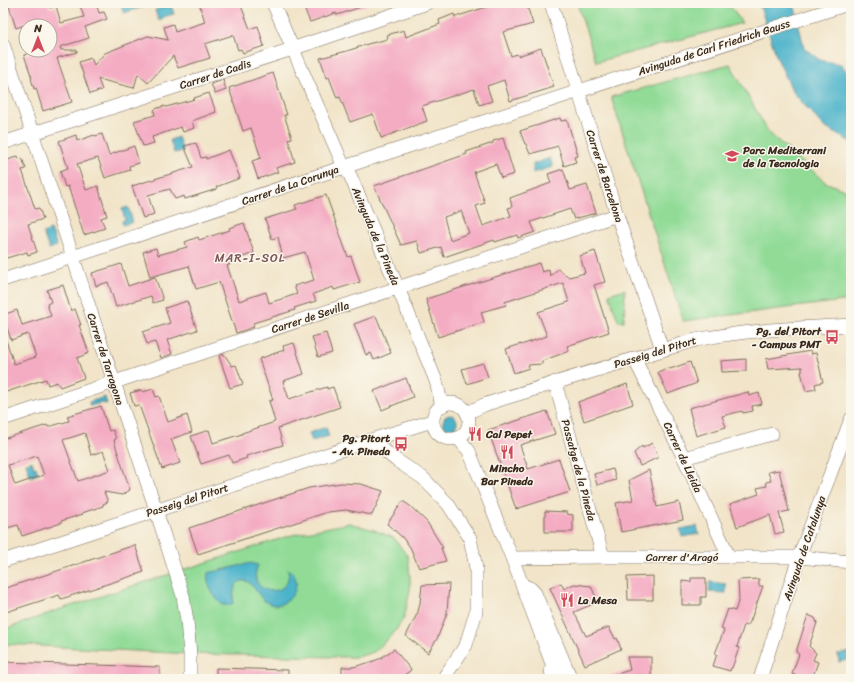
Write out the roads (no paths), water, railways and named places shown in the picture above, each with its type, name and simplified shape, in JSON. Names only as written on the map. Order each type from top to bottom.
[{"type":"street","name":"Avinguda de la Pineda","points":[[273,3],[344,167],[350,175],[398,288],[436,381],[442,406]]},
{"type":"street","name":"Carrer de Cadis","points":[[3,143],[293,49],[427,3]]},
{"type":"street","name":"Carrer de Barcelona","points":[[551,3],[617,215],[662,349]]},
{"type":"street","name":"Avinguda de Carl Friedrich Gauss","points":[[578,92],[851,3]]},
{"type":"street","name":"Carrer de Tarragona","points":[[3,44],[183,596],[188,622],[190,679]]},
{"type":"street","name":"Carrer de La Corunya","points":[[3,280],[344,167],[578,92]]},
{"type":"street","name":"Carrer de Sevilla","points":[[3,419],[617,215]]},
{"type":"street","name":"Passeig del Pitort","points":[[467,413],[490,403],[555,382],[695,340],[720,335],[756,331],[851,325]]},
{"type":"street","name":"Carrer de Lleida","points":[[634,358],[684,458],[729,557]]},
{"type":"street","name":"Passatge de la Pineda","points":[[555,382],[603,557]]},
{"type":"street","points":[[448,404],[459,405],[467,413],[469,419],[467,430],[458,438],[453,439],[441,436],[436,432],[432,421],[435,414],[442,406],[448,404]]},
{"type":"street","name":"Avinguda de Catalunya","points":[[760,679],[799,557],[851,419]]},
{"type":"street","name":"Passeig del Pitort","points":[[3,561],[432,421]]},
{"type":"street","points":[[684,458],[772,434]]},
{"type":"street","points":[[458,438],[469,451],[512,558],[556,676]]},
{"type":"street","points":[[371,440],[396,460],[423,478],[448,504],[470,538],[476,568],[476,612],[466,645],[442,679]]},
{"type":"street","name":"Carrer d'Aragó","points":[[512,558],[799,557],[851,562]]},
{"type":"street","points":[[522,585],[530,588],[535,593],[571,679]]},
{"type":"water","points":[[127,3],[141,3],[143,7],[124,13],[121,5]]},
{"type":"water","points":[[759,3],[794,3],[804,48],[820,60],[841,64],[851,78],[851,142],[824,127],[793,92],[777,58]]},
{"type":"water","points":[[171,5],[174,14],[163,17],[162,20],[158,20],[155,10]]},
{"type":"water","points":[[178,137],[183,151],[174,153],[170,140]]},
{"type":"water","points":[[550,158],[553,167],[533,173],[533,164]]},
{"type":"water","points":[[128,207],[133,222],[123,225],[122,221],[125,220],[122,209]]},
{"type":"water","points":[[51,230],[57,246],[49,249],[43,233]]},
{"type":"water","points":[[105,397],[107,404],[101,403],[90,406],[89,402]]},
{"type":"water","points":[[447,415],[453,415],[457,419],[457,425],[453,429],[447,429],[443,425],[443,419]]},
{"type":"water","points":[[326,427],[329,436],[312,441],[309,433]]},
{"type":"water","points":[[32,461],[38,474],[31,477],[26,463]]},
{"type":"water","points":[[697,526],[699,534],[682,537],[680,529]]},
{"type":"water","points":[[251,563],[258,565],[256,575],[258,583],[263,588],[270,591],[277,590],[284,586],[288,579],[288,569],[296,579],[295,591],[292,596],[282,604],[270,604],[261,597],[251,584],[247,581],[242,581],[235,587],[233,603],[231,605],[223,605],[220,603],[209,586],[207,577],[208,573]]},
{"type":"water","points":[[710,582],[726,584],[726,593],[709,592]]},
{"type":"water","points":[[851,652],[851,659],[839,662],[838,654]]},
{"type":"place","name":"Parc Mediterrani de la Tecnologia","points":[[732,156]]},
{"type":"place","name":"Pg. del Pitort - Campus PMT","points":[[832,337]]},
{"type":"place","name":"Cal Pepet","points":[[475,434]]},
{"type":"place","name":"Pg. Pitort - Av. Pineda","points":[[401,444]]},
{"type":"place","name":"Mincho Bar Pineda","points":[[507,452]]},
{"type":"place","name":"La Mesa","points":[[567,600]]},
{"type":"district","name":"MAR-I-SOL","points":[[250,258]]}]
